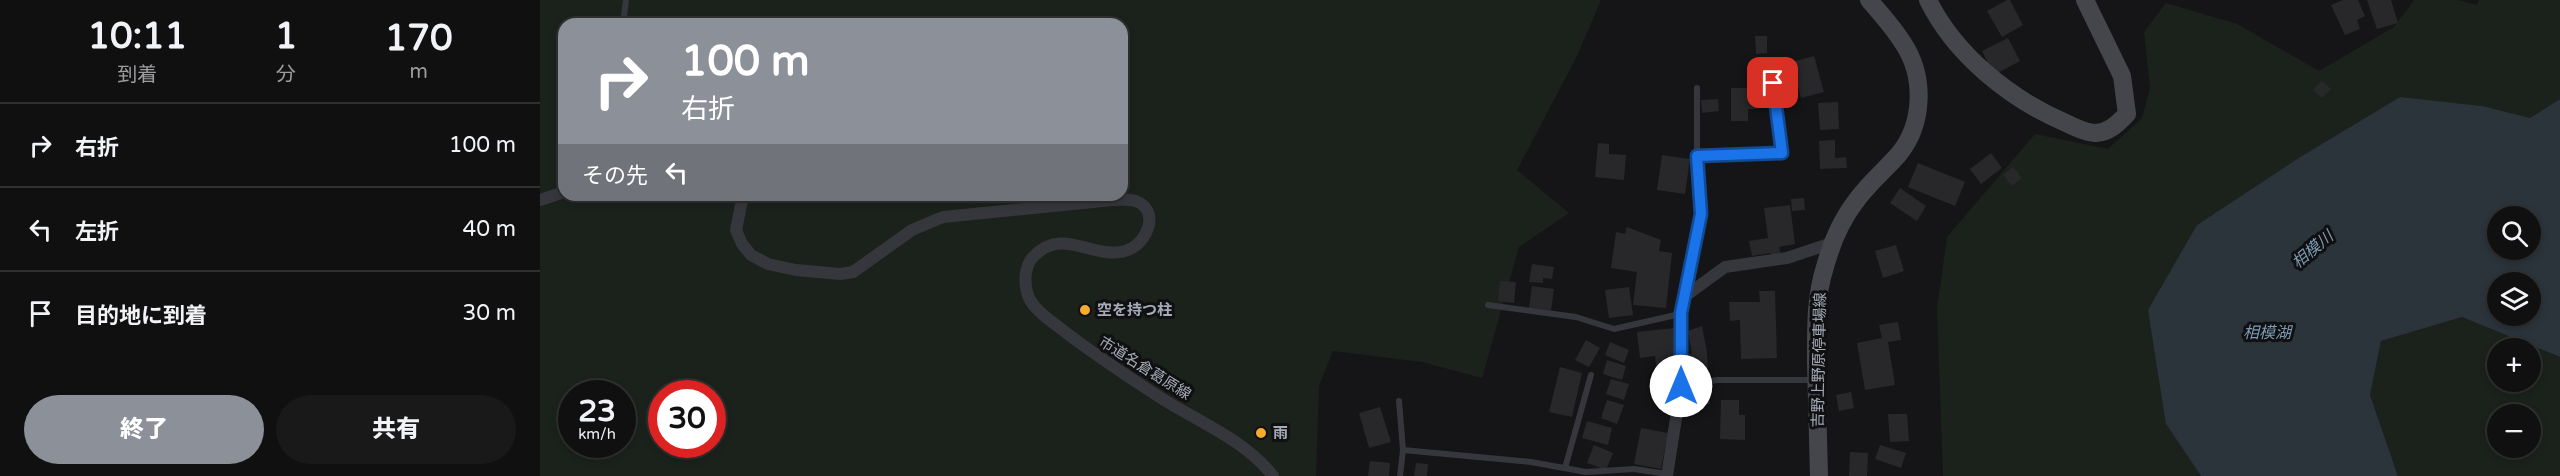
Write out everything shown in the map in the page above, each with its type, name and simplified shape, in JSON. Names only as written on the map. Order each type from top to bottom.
[{"type":"main road","name":"吉野上野原停車場線","points":[[1819,476],[1816,309],[1820,283],[1834,242],[1855,201],[1910,138],[1916,124],[1919,102],[1913,64],[1905,44],[1869,0]]},
{"type":"main road","points":[[1931,3],[1951,38],[1994,80],[2051,117],[2096,133],[2115,127],[2127,114],[2126,96],[2122,76],[2085,0]]},
{"type":"street","points":[[540,200],[558,194]]},
{"type":"street","name":"市道名倉葛原線","points":[[1128,199],[1146,208],[1149,224],[1143,239],[1132,248],[1110,252],[1064,243],[1045,247],[1029,261],[1026,271],[1027,294],[1033,304],[1048,318],[1088,350],[1162,399],[1227,436],[1273,476]]},
{"type":"street","name":"市道名倉葛原線","points":[[741,201],[736,230],[741,244],[751,255],[768,264],[804,271],[840,274],[853,272],[912,230],[943,217],[1103,201]]},
{"type":"street","points":[[1667,475],[1681,386],[1681,313],[1684,297],[1725,267],[1788,258],[1834,242]]},
{"type":"lane","points":[[624,18],[626,0]]},
{"type":"lane","points":[[1697,156],[1782,153],[1773,83]]},
{"type":"lane","points":[[1684,297],[1701,214],[1697,156],[1697,88]]},
{"type":"lane","points":[[1488,305],[1576,318],[1614,329],[1681,313]]},
{"type":"lane","points":[[1565,468],[1591,375]]},
{"type":"lane","points":[[1681,386],[1717,380],[1816,380]]},
{"type":"lane","points":[[1399,401],[1403,450],[1400,476]]},
{"type":"lane","points":[[1403,450],[1468,454],[1586,472],[1634,469],[1667,475]]},
{"type":"shaded area","points":[[540,0],[1601,0],[1577,56],[1517,170],[1569,213],[1519,247],[1482,378],[1422,362],[1333,351],[1319,386],[1316,476],[540,476]]},
{"type":"shaded area","points":[[2414,0],[2458,0],[2477,5],[2479,0],[2560,0],[2560,99],[2530,118],[2481,106],[2400,97],[2297,159],[2197,225],[2166,424],[2201,476],[1943,476],[1937,309],[1947,237],[2035,134],[2108,149],[2142,118],[2150,88],[2144,32],[2166,3],[2237,24],[2319,71],[2394,27]]},
{"type":"shaded area","points":[[2462,317],[2513,338],[2487,338],[2487,392],[2541,392],[2541,349],[2560,357],[2560,476],[2398,476],[2370,395],[2381,341]]},
{"type":"water","name":"相模湖","points":[[2400,97],[2482,106],[2530,118],[2560,99],[2560,357],[2541,349],[2541,338],[2513,338],[2462,317],[2381,341],[2370,395],[2398,476],[2201,476],[2166,424],[2148,310],[2197,225],[2297,159]]},
{"type":"building","points":[[2010,0],[2023,25],[2002,37],[1987,11]]},
{"type":"building","points":[[2343,0],[2358,0],[2365,16],[2357,20],[2360,29],[2345,35],[2331,5]]},
{"type":"building","points":[[2367,0],[2391,0],[2398,23],[2377,29]]},
{"type":"building","points":[[1755,36],[1767,36],[1767,53],[1756,54]]},
{"type":"building","points":[[2008,38],[2020,61],[1994,75],[1982,51]]},
{"type":"building","points":[[1814,56],[1824,92],[1801,98],[1792,62]]},
{"type":"building","points":[[2322,81],[2331,89],[2322,98],[2313,90]]},
{"type":"building","points":[[1731,88],[1757,88],[1757,109],[1748,109],[1748,121],[1731,121]]},
{"type":"building","points":[[1718,99],[1719,111],[1702,113],[1701,100]]},
{"type":"building","points":[[1838,102],[1839,129],[1820,130],[1818,103]]},
{"type":"building","points":[[1835,140],[1835,158],[1846,157],[1847,168],[1820,169],[1819,141]]},
{"type":"building","points":[[1598,143],[1609,144],[1609,154],[1626,155],[1624,180],[1595,177]]},
{"type":"building","points":[[1991,153],[2002,168],[1981,184],[1970,169]]},
{"type":"building","points":[[1662,155],[1690,159],[1685,194],[1657,190]]},
{"type":"building","points":[[1918,163],[1965,182],[1955,206],[1908,187]]},
{"type":"building","points":[[2013,167],[2022,178],[2012,186],[2003,175]]},
{"type":"building","points":[[1900,188],[1926,206],[1917,221],[1890,203]]},
{"type":"building","points":[[1804,198],[1805,210],[1792,211],[1791,199]]},
{"type":"building","points":[[1790,205],[1795,244],[1779,247],[1781,255],[1771,256],[1770,253],[1752,256],[1749,241],[1768,238],[1764,208]]},
{"type":"building","points":[[1627,227],[1661,240],[1659,251],[1672,253],[1666,308],[1633,305],[1637,272],[1611,268],[1616,232],[1625,234]]},
{"type":"building","points":[[1896,245],[1904,271],[1883,278],[1875,251]]},
{"type":"building","points":[[1532,264],[1554,267],[1552,279],[1543,278],[1543,283],[1529,282]]},
{"type":"building","points":[[1500,281],[1516,282],[1514,303],[1498,301]]},
{"type":"building","points":[[1532,286],[1554,289],[1551,311],[1529,308]]},
{"type":"building","points":[[1629,287],[1633,315],[1609,318],[1605,290]]},
{"type":"building","points":[[1759,291],[1775,291],[1777,358],[1741,359],[1740,320],[1730,321],[1729,302],[1760,302]]},
{"type":"building","points":[[1898,322],[1901,340],[1888,342],[1895,385],[1865,390],[1857,343],[1882,338],[1879,325]]},
{"type":"building","points":[[1702,326],[1707,352],[1708,376],[1687,376],[1686,354],[1692,354],[1688,331]]},
{"type":"building","points":[[1674,328],[1679,372],[1657,374],[1655,356],[1640,358],[1637,332]]},
{"type":"building","points":[[1586,340],[1600,348],[1589,367],[1575,360]]},
{"type":"building","points":[[1610,342],[1629,350],[1624,363],[1605,355]]},
{"type":"building","points":[[1607,360],[1626,366],[1622,380],[1603,374]]},
{"type":"building","points":[[1560,367],[1582,373],[1572,417],[1549,412]]},
{"type":"building","points":[[1611,379],[1629,384],[1624,400],[1606,394]]},
{"type":"building","points":[[1708,390],[1710,404],[1694,405],[1693,392]]},
{"type":"building","points":[[1851,392],[1854,408],[1839,411],[1836,395]]},
{"type":"building","points":[[1607,400],[1624,405],[1617,424],[1601,418]]},
{"type":"building","points":[[1721,400],[1739,400],[1739,415],[1745,415],[1745,440],[1720,439]]},
{"type":"building","points":[[1380,407],[1391,442],[1369,448],[1359,413]]},
{"type":"building","points":[[1888,414],[1907,414],[1909,441],[1890,442]]},
{"type":"building","points":[[1587,421],[1612,428],[1608,445],[1582,438]]},
{"type":"building","points":[[1641,428],[1668,433],[1661,469],[1634,464]]},
{"type":"building","points":[[1594,445],[1613,453],[1606,470],[1587,463]]},
{"type":"building","points":[[1880,445],[1906,453],[1901,468],[1875,459]]},
{"type":"building","points":[[1850,452],[1868,453],[1867,476],[1849,476]]},
{"type":"building","points":[[1370,461],[1390,463],[1389,476],[1368,476]]},
{"type":"building","points":[[1416,463],[1428,464],[1427,476],[1414,476]]},
{"type":"place","name":"空を持つ柱","points":[[1085,310]]},
{"type":"place","name":"雨","points":[[1261,433]]},
{"type":"route","points":[[1681,386],[1681,313],[1701,214],[1697,156],[1782,153],[1773,83]]},
{"type":"water label","name":"相模川","points":[[2312,249]]}]
